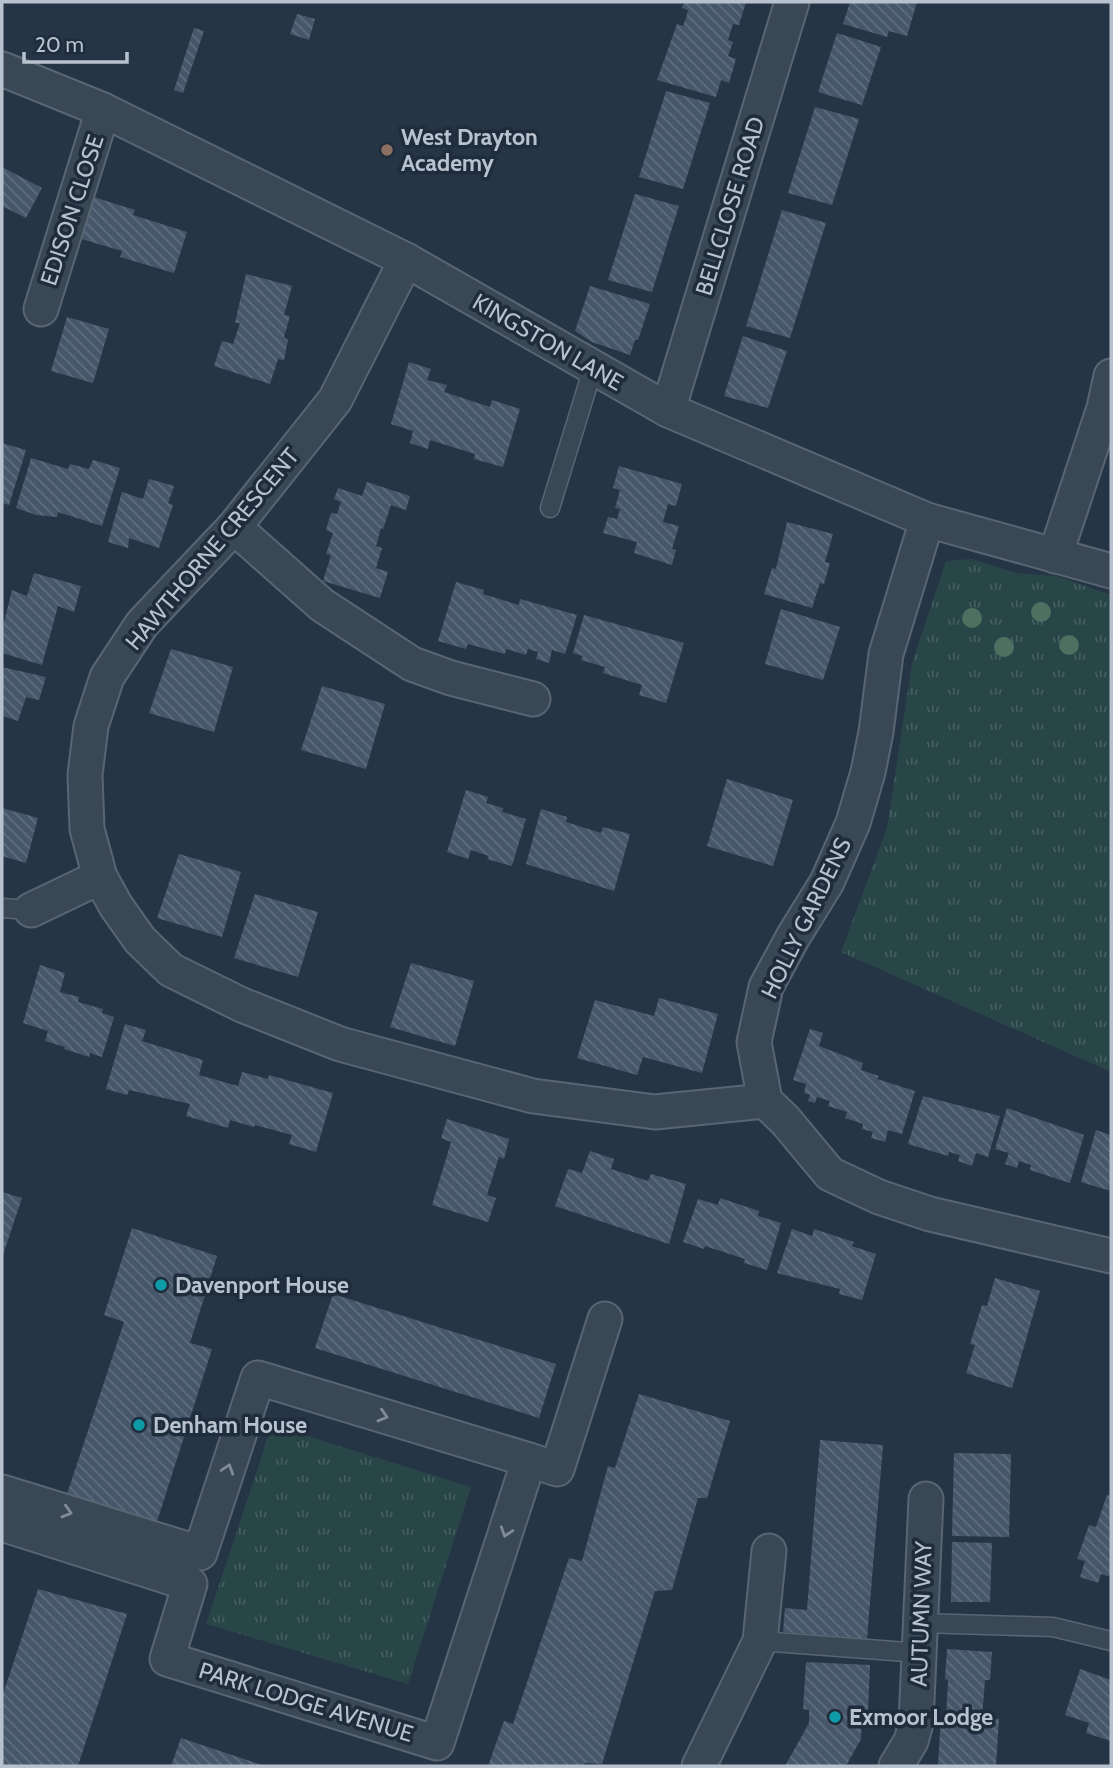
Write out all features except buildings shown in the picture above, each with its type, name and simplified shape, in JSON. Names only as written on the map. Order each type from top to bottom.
[{"type":"street","name":"BELLCLOSE ROAD","points":[[668,410],[792,2]]},
{"type":"street","name":"KINGSTON LANE","points":[[2,69],[103,110],[405,260],[668,410],[927,520],[1111,571]]},
{"type":"street","name":"EDISON CLOSE","points":[[41,309],[103,110]]},
{"type":"street","name":"HAWTHORNE CRESCENT","points":[[405,260],[335,400],[234,527],[142,624],[107,677],[91,726],[85,775],[88,829],[100,877],[140,940],[170,970],[242,1005],[340,1044],[533,1096],[655,1112],[765,1101]]},
{"type":"street","points":[[1055,555],[1104,408],[1111,376]]},
{"type":"street","name":"HOLLY GARDENS","points":[[765,1101],[754,1042],[766,987],[827,882],[853,824],[876,732],[886,654],[927,520]]},
{"type":"street","points":[[234,527],[322,605],[412,664],[451,678],[533,699]]},
{"type":"street","points":[[16,909],[100,877]]},
{"type":"street","points":[[765,1101],[785,1120],[830,1174],[879,1197],[930,1214],[1111,1256]]},
{"type":"street","name":"PARK LODGE AVENUE","points":[[529,1460],[437,1743],[167,1659],[258,1378],[529,1460],[557,1469],[605,1320]]},
{"type":"street","points":[[2,1492],[195,1569]]},
{"type":"street","name":"AUTUMN WAY","points":[[896,1766],[911,1741],[916,1723],[926,1499]]},
{"type":"street","points":[[2,1524],[195,1569]]},
{"type":"street","points":[[699,1766],[760,1642],[769,1551]]},
{"type":"lane","points":[[550,508],[593,368]]},
{"type":"lane","points":[[760,1642],[921,1638],[1053,1627],[1111,1641]]},
{"type":"green space","points":[[972,559],[1016,573],[1057,576],[1111,595],[1111,1072],[841,952],[887,828],[912,663],[946,561]]},
{"type":"green space","points":[[272,1425],[471,1487],[408,1684],[206,1624]]},
{"type":"place","name":"West Drayton Academy","points":[[387,150]]},
{"type":"place","name":"Davenport House","points":[[161,1285]]},
{"type":"place","name":"Denham House","points":[[139,1425]]},
{"type":"place","name":"Exmoor Lodge","points":[[835,1717]]}]
